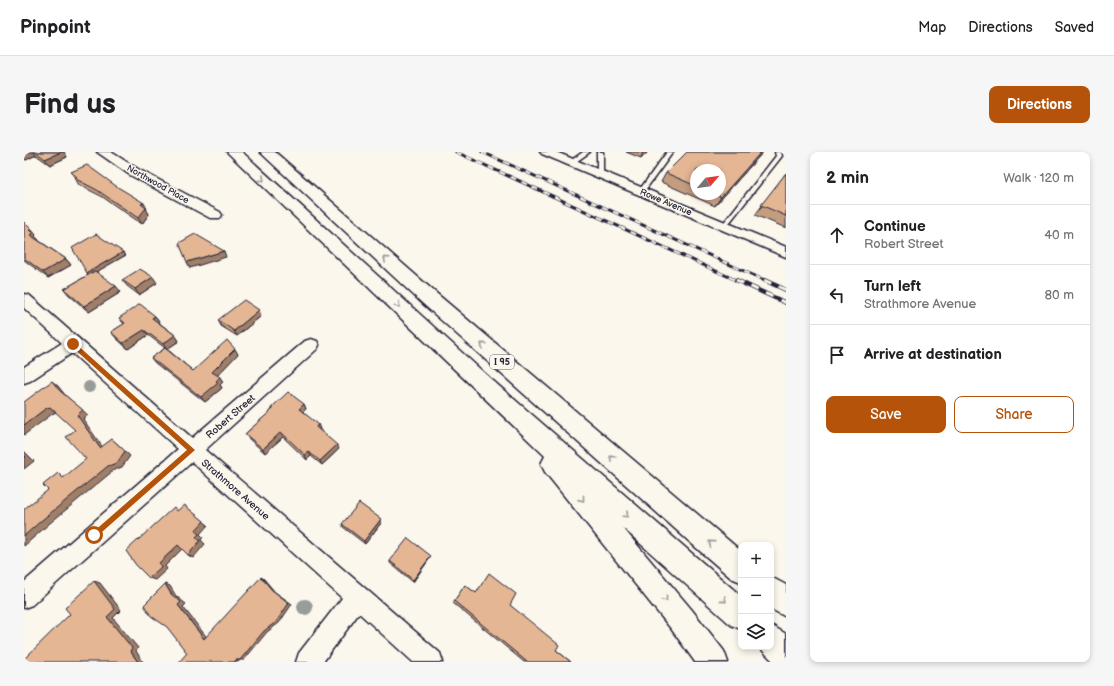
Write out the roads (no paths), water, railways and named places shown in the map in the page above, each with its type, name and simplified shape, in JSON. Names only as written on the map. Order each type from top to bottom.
[{"type":"highway","points":[[234,152],[504,404],[657,544],[740,614]]},
{"type":"highway","name":"I 95","points":[[267,152],[429,298],[710,543],[738,566]]},
{"type":"highway","points":[[504,404],[677,614],[713,662]]},
{"type":"highway","points":[[774,593],[786,603]]},
{"type":"highway","points":[[774,643],[786,653]]},
{"type":"street","name":"Northwood Place","points":[[103,152],[134,172],[215,214]]},
{"type":"street","name":"Rowe Avenue","points":[[546,152],[786,252]]},
{"type":"street","name":"Strathmore Avenue","points":[[24,299],[432,662]]},
{"type":"street","points":[[24,376],[73,344]]},
{"type":"street","name":"Robert Street","points":[[24,597],[311,345]]},
{"type":"street","points":[[308,662],[358,596]]},
{"type":"lane","points":[[571,163],[587,152]]},
{"type":"lane","points":[[600,152],[600,174]]},
{"type":"lane","points":[[642,192],[670,152]]},
{"type":"lane","points":[[724,226],[779,156],[778,152]]},
{"type":"lane","points":[[781,152],[786,154]]},
{"type":"railway","points":[[456,152],[738,281]]},
{"type":"railway","points":[[482,152],[766,281]]},
{"type":"railway","points":[[736,280],[786,303]]},
{"type":"railway","points":[[764,280],[786,290]]}]
